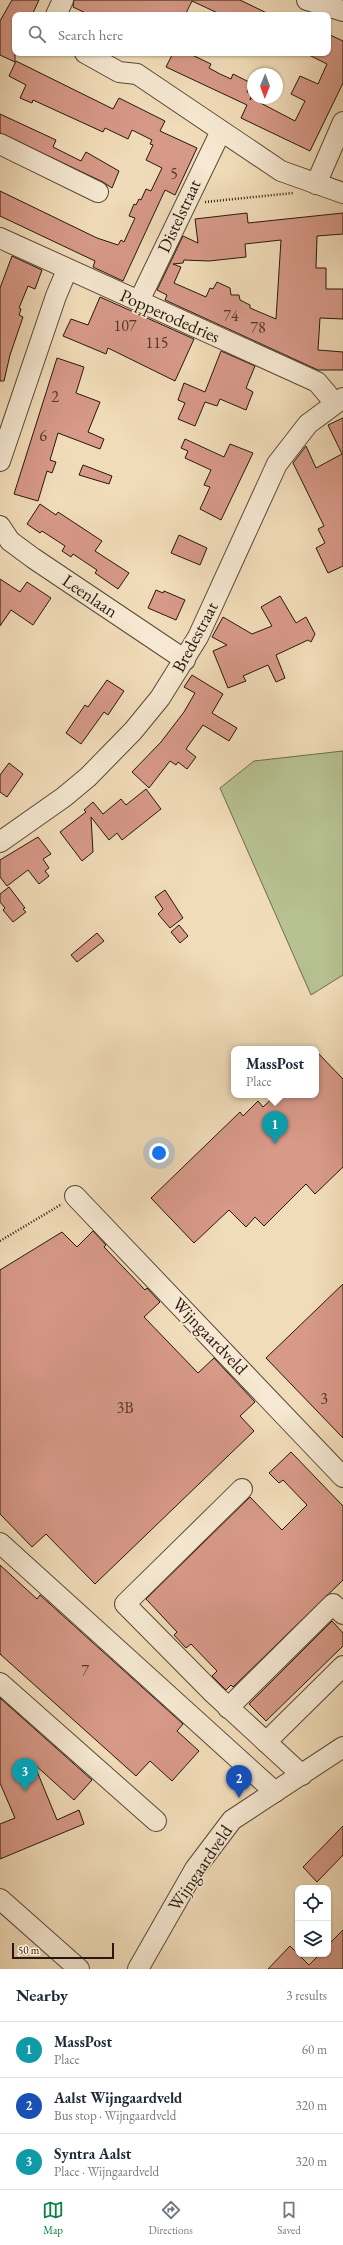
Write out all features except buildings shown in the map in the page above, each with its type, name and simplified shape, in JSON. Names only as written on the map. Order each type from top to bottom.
[{"type":"street","points":[[57,12],[63,0]]},
{"type":"street","points":[[308,0],[343,11]]},
{"type":"street","points":[[90,56],[119,72],[137,74],[281,171],[343,193]]},
{"type":"street","points":[[316,184],[343,122]]},
{"type":"street","name":"Distelstraat","points":[[138,301],[184,204],[221,131]]},
{"type":"street","points":[[0,144],[98,192]]},
{"type":"street","name":"Popperodedries","points":[[0,238],[67,270],[317,382],[339,400]]},
{"type":"street","points":[[0,461],[56,296],[67,270]]},
{"type":"street","name":"Bredestraat","points":[[0,842],[64,797],[88,777],[134,731],[160,698],[198,637],[277,464],[308,424],[339,400]]},
{"type":"street","name":"Leenlaan","points":[[0,526],[10,541],[33,558],[185,660]]},
{"type":"street","name":"Wijngaardveld","points":[[75,1196],[343,1477]]},
{"type":"street","points":[[242,1489],[125,1604],[228,1708],[302,1775]]},
{"type":"street","points":[[0,1543],[275,1792]]},
{"type":"street","points":[[228,1708],[333,1604],[343,1614]]},
{"type":"street","points":[[266,1742],[343,1666]]},
{"type":"street","points":[[0,1682],[156,1822]]},
{"type":"street","name":"Wijngaardveld","points":[[138,1969],[208,1849],[232,1820],[343,1747]]},
{"type":"street","points":[[0,1899],[79,1969]]},
{"type":"path","points":[[184,204],[299,193],[316,184]]},
{"type":"path","points":[[0,1241],[75,1196]]},
{"type":"green space","points":[[343,751],[343,975],[311,995],[220,788],[254,761]]},
{"type":"place","name":"MassPost","points":[[275,1144]]},
{"type":"place","name":"Syntra Aalst","points":[[25,1791]]},
{"type":"place","name":"Aalst Wijngaardveld","points":[[239,1798]]}]
